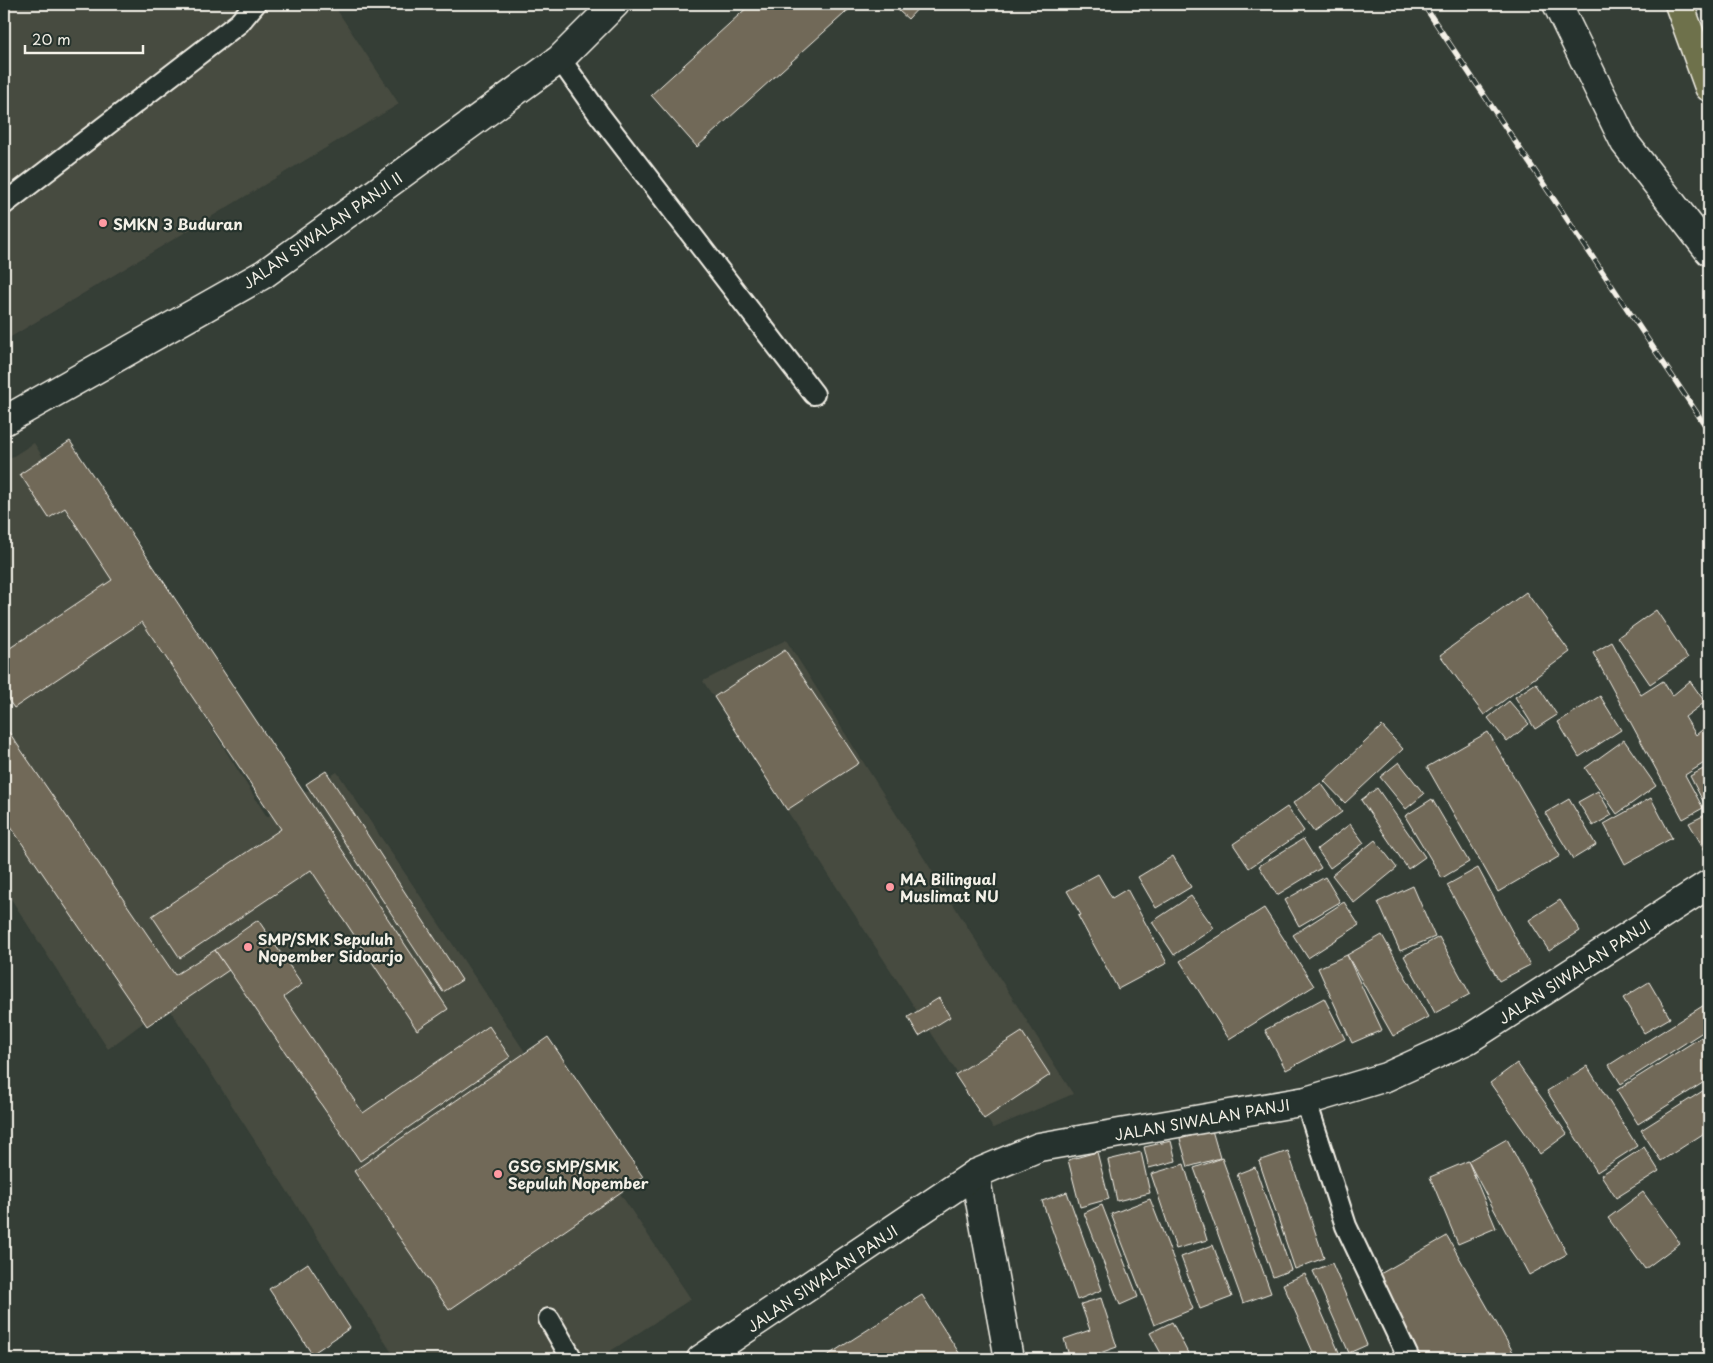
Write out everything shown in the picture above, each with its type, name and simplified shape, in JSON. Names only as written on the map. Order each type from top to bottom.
[{"type":"highway","points":[[1679,4],[1709,87]]},
{"type":"street","name":"JALAN SIWALAN PANJI II","points":[[4,421],[264,274],[560,59],[615,4]]},
{"type":"street","points":[[1557,4],[1625,142],[1709,251]]},
{"type":"street","name":"JALAN SIWALAN PANJI","points":[[701,1359],[975,1174],[1039,1147],[1306,1101],[1386,1077],[1467,1040],[1709,884]]},
{"type":"street","points":[[975,1174],[1009,1359]]},
{"type":"lane","points":[[4,204],[239,23],[255,4]]},
{"type":"lane","points":[[560,59],[598,113],[814,394]]},
{"type":"lane","points":[[1306,1101],[1346,1226],[1409,1359]]},
{"type":"lane","points":[[549,1319],[572,1359]]},
{"type":"shaded area","name":"SMKN 3 Buduran","points":[[4,4],[333,4],[399,104],[4,341]]},
{"type":"shaded area","name":"SMP/SMK Sepuluh Nopember Sidoarjo","points":[[34,443],[267,817],[337,772],[691,1299],[598,1359],[396,1359],[167,1005],[108,1049],[4,888],[4,462]]},
{"type":"shaded area","name":"MA Bilingual Muslimat NU","points":[[786,640],[1073,1094],[993,1128],[703,681]]},
{"type":"building","points":[[751,4],[855,4],[697,147],[651,95]]},
{"type":"building","points":[[891,4],[922,4],[908,19]]},
{"type":"building","points":[[70,441],[448,1009],[417,1030],[311,870],[180,958],[152,916],[281,829],[142,622],[14,708],[4,694],[4,652],[112,580],[65,508],[49,518],[20,474]]},
{"type":"building","points":[[1526,592],[1570,652],[1484,715],[1440,655]]},
{"type":"building","points":[[1656,610],[1688,658],[1650,684],[1618,637]]},
{"type":"building","points":[[1612,642],[1641,695],[1663,681],[1672,696],[1690,681],[1705,702],[1685,717],[1696,735],[1709,724],[1709,760],[1685,775],[1703,808],[1683,819],[1593,653]]},
{"type":"building","points":[[785,650],[859,763],[787,810],[714,697]]},
{"type":"building","points":[[1536,683],[1557,715],[1535,729],[1515,697]]},
{"type":"building","points":[[1600,696],[1621,730],[1579,757],[1558,722]]},
{"type":"building","points":[[1509,701],[1529,724],[1507,742],[1488,718]]},
{"type":"building","points":[[4,725],[175,975],[215,950],[229,970],[147,1026],[4,817]]},
{"type":"building","points":[[1382,726],[1403,749],[1345,803],[1324,781]]},
{"type":"building","points":[[1488,732],[1560,856],[1498,892],[1427,767]]},
{"type":"building","points":[[1624,740],[1656,786],[1617,814],[1585,768]]},
{"type":"building","points":[[1399,762],[1424,794],[1406,809],[1380,777]]},
{"type":"building","points":[[1709,766],[1709,808],[1707,809],[1690,776]]},
{"type":"building","points":[[326,771],[462,980],[443,992],[306,784]]},
{"type":"building","points":[[1321,783],[1342,812],[1314,832],[1293,803]]},
{"type":"building","points":[[1377,788],[1425,857],[1408,869],[1361,800]]},
{"type":"building","points":[[1598,791],[1612,815],[1593,826],[1578,802]]},
{"type":"building","points":[[1651,798],[1672,838],[1625,864],[1604,824]]},
{"type":"building","points":[[1432,799],[1469,862],[1442,878],[1405,816]]},
{"type":"building","points":[[1569,799],[1596,845],[1573,859],[1545,813]]},
{"type":"building","points":[[1287,807],[1304,831],[1249,868],[1233,844]]},
{"type":"building","points":[[1709,813],[1709,853],[1707,854],[1689,823]]},
{"type":"building","points":[[1350,824],[1364,843],[1330,868],[1317,849]]},
{"type":"building","points":[[1303,839],[1321,868],[1277,895],[1259,866]]},
{"type":"building","points":[[1375,840],[1397,868],[1354,903],[1332,875]]},
{"type":"building","points":[[1173,856],[1191,887],[1156,908],[1138,877]]},
{"type":"building","points":[[1478,868],[1530,965],[1499,981],[1447,885]]},
{"type":"building","points":[[1098,874],[1112,898],[1127,889],[1167,963],[1118,989],[1078,916],[1081,915],[1067,891]]},
{"type":"building","points":[[1325,877],[1340,902],[1299,926],[1285,900]]},
{"type":"building","points":[[1413,886],[1435,937],[1400,951],[1378,902]]},
{"type":"building","points":[[1191,896],[1214,928],[1174,955],[1152,922]]},
{"type":"building","points":[[1560,900],[1580,931],[1549,951],[1529,920]]},
{"type":"building","points":[[1344,902],[1359,925],[1308,958],[1293,935]]},
{"type":"building","points":[[1264,908],[1314,986],[1229,1039],[1180,961]]},
{"type":"building","points":[[258,920],[302,984],[284,997],[363,1113],[489,1026],[510,1057],[360,1161],[215,950]]},
{"type":"building","points":[[1382,935],[1428,1017],[1393,1036],[1347,955]]},
{"type":"building","points":[[1439,937],[1470,994],[1435,1013],[1404,956]]},
{"type":"building","points":[[1347,955],[1382,1030],[1352,1043],[1318,968]]},
{"type":"building","points":[[1649,982],[1670,1018],[1644,1033],[1623,998]]},
{"type":"building","points":[[939,998],[950,1017],[919,1036],[908,1017]]},
{"type":"building","points":[[1324,998],[1345,1039],[1286,1070],[1265,1030]]},
{"type":"building","points":[[1709,1002],[1709,1028],[1621,1084],[1609,1065]]},
{"type":"building","points":[[1022,1032],[1050,1075],[984,1119],[955,1075]]},
{"type":"building","points":[[1703,1036],[1709,1046],[1709,1079],[1638,1124],[1617,1090]]},
{"type":"building","name":"GSG SMP/SMK Sepuluh Nopember","points":[[548,1037],[643,1177],[449,1310],[354,1171]]},
{"type":"building","points":[[1517,1063],[1567,1134],[1540,1154],[1490,1083]]},
{"type":"building","points":[[1587,1066],[1637,1146],[1597,1172],[1547,1091]]},
{"type":"building","points":[[1709,1087],[1709,1130],[1661,1161],[1641,1130]]},
{"type":"building","points":[[1212,1130],[1220,1158],[1188,1167],[1180,1139]]},
{"type":"building","points":[[1507,1139],[1567,1254],[1529,1275],[1468,1161]]},
{"type":"building","points":[[1171,1141],[1176,1161],[1149,1168],[1144,1147]]},
{"type":"building","points":[[1644,1147],[1659,1171],[1616,1198],[1601,1175]]},
{"type":"building","points":[[1288,1151],[1324,1258],[1295,1269],[1259,1161]]},
{"type":"building","points":[[1097,1152],[1109,1199],[1080,1207],[1068,1160]]},
{"type":"building","points":[[1141,1152],[1150,1193],[1117,1201],[1108,1160]]},
{"type":"building","points":[[1222,1158],[1271,1293],[1243,1303],[1194,1168]]},
{"type":"building","points":[[1468,1161],[1496,1228],[1458,1244],[1430,1177]]},
{"type":"building","points":[[1184,1164],[1207,1240],[1176,1249],[1151,1174]]},
{"type":"building","points":[[1255,1167],[1291,1270],[1273,1277],[1237,1174]]},
{"type":"building","points":[[1067,1192],[1102,1290],[1077,1300],[1042,1201]]},
{"type":"building","points":[[1643,1192],[1680,1243],[1645,1269],[1608,1218]]},
{"type":"building","points":[[1150,1199],[1193,1309],[1154,1325],[1111,1214]]},
{"type":"building","points":[[1102,1205],[1138,1297],[1120,1305],[1084,1213]]},
{"type":"building","points":[[1447,1236],[1517,1359],[1419,1359],[1373,1278]]},
{"type":"building","points":[[1213,1245],[1232,1297],[1200,1309],[1181,1257]]},
{"type":"building","points":[[308,1263],[350,1328],[312,1354],[269,1289]]},
{"type":"building","points":[[1332,1263],[1367,1345],[1349,1353],[1313,1271]]},
{"type":"building","points":[[1305,1274],[1342,1359],[1316,1359],[1283,1284]]},
{"type":"building","points":[[922,1295],[963,1359],[822,1359]]},
{"type":"building","points":[[1101,1298],[1117,1347],[1097,1354],[1070,1359],[1064,1339],[1090,1330],[1081,1304]]},
{"type":"building","points":[[1172,1322],[1191,1359],[1164,1359],[1150,1333]]},
{"type":"railway","points":[[1423,4],[1709,431]]},
{"type":"place","name":"SMKN 3 Buduran","points":[[103,223]]},
{"type":"place","name":"MA Bilingual Muslimat NU","points":[[890,887]]},
{"type":"place","name":"SMP/SMK Sepuluh Nopember Sidoarjo","points":[[248,947]]},
{"type":"place","name":"GSG SMP/SMK Sepuluh Nopember","points":[[498,1174]]}]
